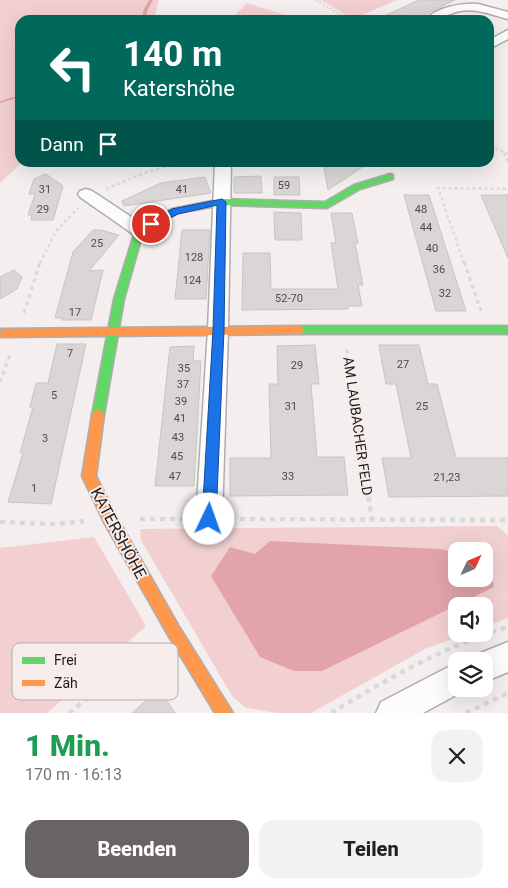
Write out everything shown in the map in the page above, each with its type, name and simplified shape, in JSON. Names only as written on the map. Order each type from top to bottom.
[{"type":"street","points":[[441,15],[457,7],[485,8],[508,16]]},
{"type":"street","points":[[494,42],[508,34]]},
{"type":"street","points":[[494,47],[508,52]]},
{"type":"street","points":[[209,519],[218,330],[223,167]]},
{"type":"street","points":[[88,196],[139,230],[175,211],[222,202],[327,205],[357,187],[390,177]]},
{"type":"street","name":"KATERSHÖHE","points":[[139,230],[125,270],[111,333],[89,476],[110,519],[173,630],[224,713]]},
{"type":"street","points":[[1,334],[218,330],[345,332],[508,330]]},
{"type":"street","points":[[493,663],[508,657]]},
{"type":"street","points":[[392,713],[448,682]]},
{"type":"path","points":[[316,0],[342,15]]},
{"type":"path","points":[[494,149],[508,153]]},
{"type":"path","points":[[504,153],[508,162]]},
{"type":"path","points":[[0,382],[44,250],[66,218],[88,196],[122,181],[163,167]]},
{"type":"path","points":[[488,331],[438,188],[508,189]]},
{"type":"path","name":"AM LAUBACHER FELD","points":[[345,332],[372,520]]},
{"type":"path","points":[[0,522],[54,524],[110,519],[508,520]]},
{"type":"path","points":[[331,713],[390,676],[481,635],[508,627]]},
{"type":"path","points":[[156,643],[173,630]]},
{"type":"path","points":[[466,713],[508,692]]},
{"type":"path","points":[[69,713],[84,700]]},
{"type":"shaded area","points":[[0,0],[159,0],[155,15],[15,15],[15,167],[17,167],[0,183]]},
{"type":"shaded area","points":[[321,0],[397,0],[362,15],[346,15]]},
{"type":"shaded area","points":[[247,3],[286,15],[235,15]]},
{"type":"shaded area","points":[[497,526],[508,536],[508,618],[493,624],[493,597],[448,597],[448,641],[425,649],[311,713],[277,713],[246,708],[232,696],[141,540],[140,529]]},
{"type":"shaded area","points":[[94,537],[146,626],[127,643],[12,643],[12,700],[62,700],[47,713],[0,713],[0,548]]},
{"type":"shaded area","points":[[270,541],[439,549],[448,551],[448,588],[492,588],[474,597],[448,597],[448,609],[322,671],[294,671],[260,657],[211,576],[230,547],[255,554]]},
{"type":"building","points":[[419,0],[455,0],[424,15],[386,15]]},
{"type":"building","points":[[324,167],[362,167],[328,190]]},
{"type":"building","points":[[46,174],[63,186],[53,220],[31,220],[32,215],[28,215],[35,194],[29,194],[34,179]]},
{"type":"building","points":[[261,176],[262,193],[234,193],[234,177]]},
{"type":"building","points":[[205,177],[211,193],[124,206],[122,201],[161,183]]},
{"type":"building","points":[[274,177],[299,177],[300,195],[274,195]]},
{"type":"building","points":[[404,195],[429,195],[466,311],[436,311]]},
{"type":"building","points":[[481,195],[508,195],[508,258]]},
{"type":"building","points":[[274,212],[301,213],[302,240],[275,240]]},
{"type":"building","points":[[331,213],[352,213],[358,243],[355,243],[363,285],[358,285],[362,306],[348,306],[348,309],[242,310],[243,253],[270,253],[271,289],[338,289],[331,243],[336,243]]},
{"type":"building","points":[[93,230],[101,230],[119,235],[89,271],[103,270],[91,320],[62,320],[63,318],[55,318],[73,252]]},
{"type":"building","points":[[182,230],[210,230],[206,299],[175,299]]},
{"type":"building","points":[[14,270],[22,277],[17,289],[0,299],[0,277]]},
{"type":"building","points":[[57,344],[86,344],[51,504],[8,502],[23,453],[20,453],[33,407],[30,407],[36,383],[48,383]]},
{"type":"building","points":[[315,345],[319,384],[311,384],[317,457],[344,457],[348,495],[230,496],[230,458],[271,458],[269,384],[278,384],[277,346]]},
{"type":"building","points":[[379,345],[419,345],[428,384],[437,384],[456,458],[508,458],[508,496],[389,497],[382,458],[411,458],[396,384],[386,384]]},
{"type":"building","points":[[194,346],[193,361],[201,361],[194,486],[155,486],[170,347]]},
{"type":"building","points":[[147,700],[166,700],[175,713],[132,713]]},
{"type":"waterway","points":[[144,15],[151,0]]},
{"type":"waterway","points":[[0,102],[15,98]]},
{"type":"traffic: fast","points":[[98,415],[119,299],[139,230],[175,211],[222,202],[327,205],[357,187],[390,177]]},
{"type":"traffic: fast","points":[[300,330],[508,330]]},
{"type":"traffic: slow","points":[[1,333],[300,330]]},
{"type":"traffic: slow","points":[[98,415],[89,476],[110,519],[173,630],[225,713]]},
{"type":"route","points":[[151,224],[175,211],[222,202],[209,519]]}]
